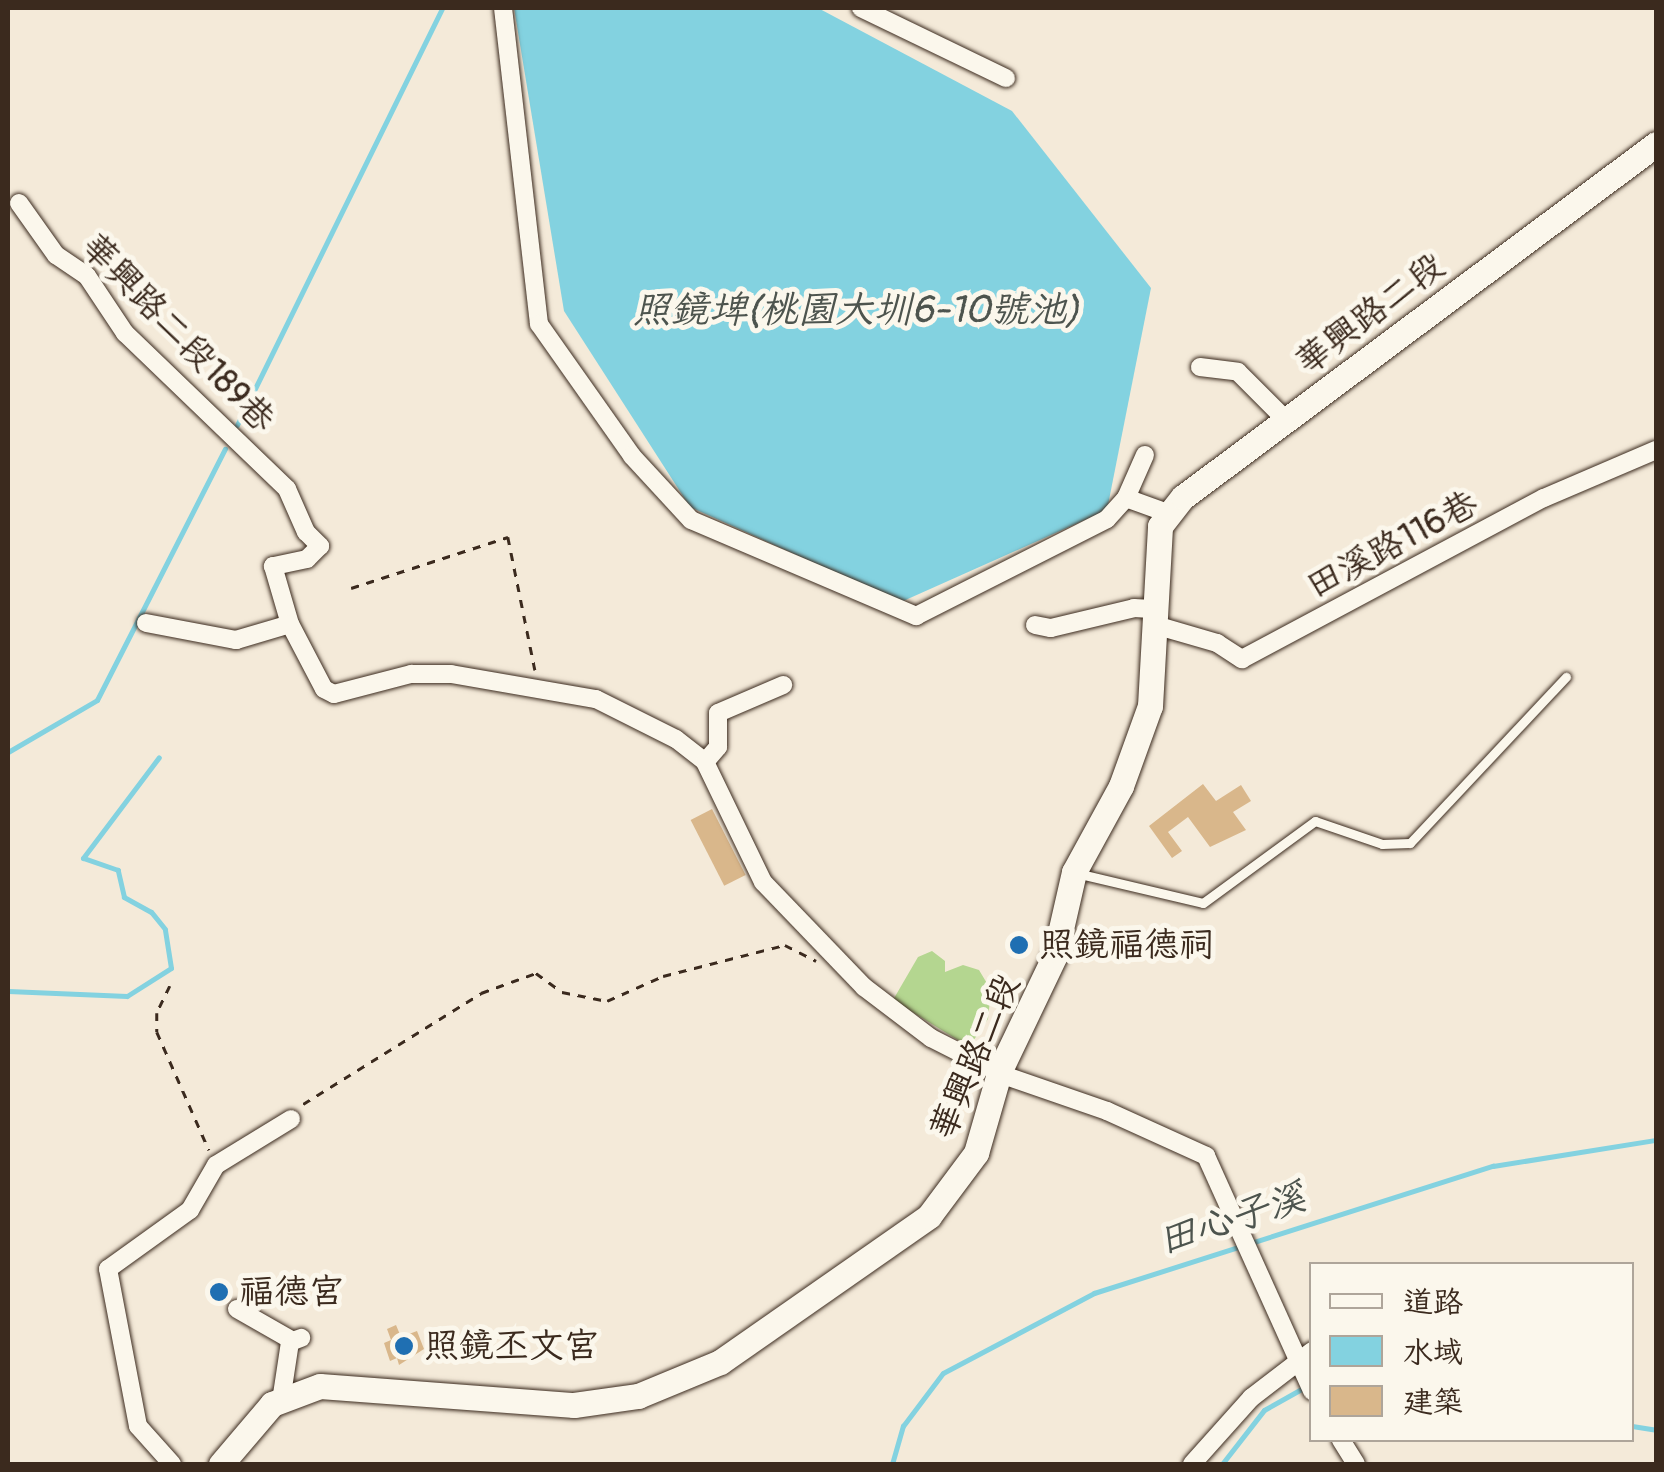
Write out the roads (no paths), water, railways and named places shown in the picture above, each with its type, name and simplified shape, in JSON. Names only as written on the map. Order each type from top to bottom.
[{"type":"street","points":[[503,8],[539,324],[632,456],[691,520],[916,616],[1106,518],[1126,498],[1145,455]]},
{"type":"street","points":[[862,8],[1006,78]]},
{"type":"street","name":"華興路二段","points":[[221,1464],[281,1401],[320,1386],[574,1404],[638,1396],[720,1362],[929,1216],[976,1153],[1000,1070],[1056,956],[1074,872],[1121,786],[1150,706],[1160,526],[1286,420],[1656,144]]},
{"type":"street","name":"華興路二段189巷","points":[[19,203],[56,256],[87,276],[126,333],[287,489],[320,546],[307,559],[273,566],[290,624],[324,689],[334,694],[424,674],[596,700],[676,740],[705,762],[763,882],[837,958],[931,1038],[1206,1156],[1251,1268],[1305,1370]]},
{"type":"street","points":[[1200,367],[1238,372],[1286,420]]},
{"type":"street","name":"田溪路116巷","points":[[1156,617],[1217,643],[1242,659],[1544,498],[1656,450]]},
{"type":"street","points":[[1126,498],[1170,514]]},
{"type":"street","points":[[1035,625],[1051,628],[1134,608],[1156,617]]},
{"type":"street","points":[[146,623],[236,640],[290,624]]},
{"type":"street","points":[[705,762],[718,747],[718,713],[784,685]]},
{"type":"street","points":[[172,1464],[138,1426],[108,1269],[190,1210],[216,1165],[292,1118]]},
{"type":"street","points":[[237,1309],[297,1339],[281,1401]]},
{"type":"street","points":[[1192,1464],[1251,1398],[1305,1370]]},
{"type":"street","points":[[1342,1442],[1356,1464]]},
{"type":"lane","points":[[1074,872],[1204,903],[1315,821],[1382,844],[1410,843],[1566,676]]},
{"type":"water","name":"照鏡埤(桃園大圳6-10號池)","points":[[514,8],[818,8],[1012,111],[1151,288],[1107,510],[901,602],[690,507],[564,311]]},
{"type":"waterway","points":[[237,425],[442,8]]},
{"type":"waterway","points":[[8,752],[97,700],[225,449]]},
{"type":"waterway","points":[[8,991],[127,996],[171,968],[165,929],[151,912],[124,897],[118,870],[83,858],[159,757]]},
{"type":"waterway","name":"田心子溪","points":[[892,1464],[903,1426],[943,1373],[1094,1293],[1493,1166],[1656,1140]]},
{"type":"waterway","points":[[1222,1464],[1264,1410],[1305,1387]]},
{"type":"waterway","points":[[1634,1426],[1656,1430]]},
{"type":"place","name":"照鏡福德祠","points":[[1019,945]]},
{"type":"place","name":"福德宮","points":[[219,1292]]},
{"type":"place","name":"照鏡丕文宮","points":[[404,1346]]}]
